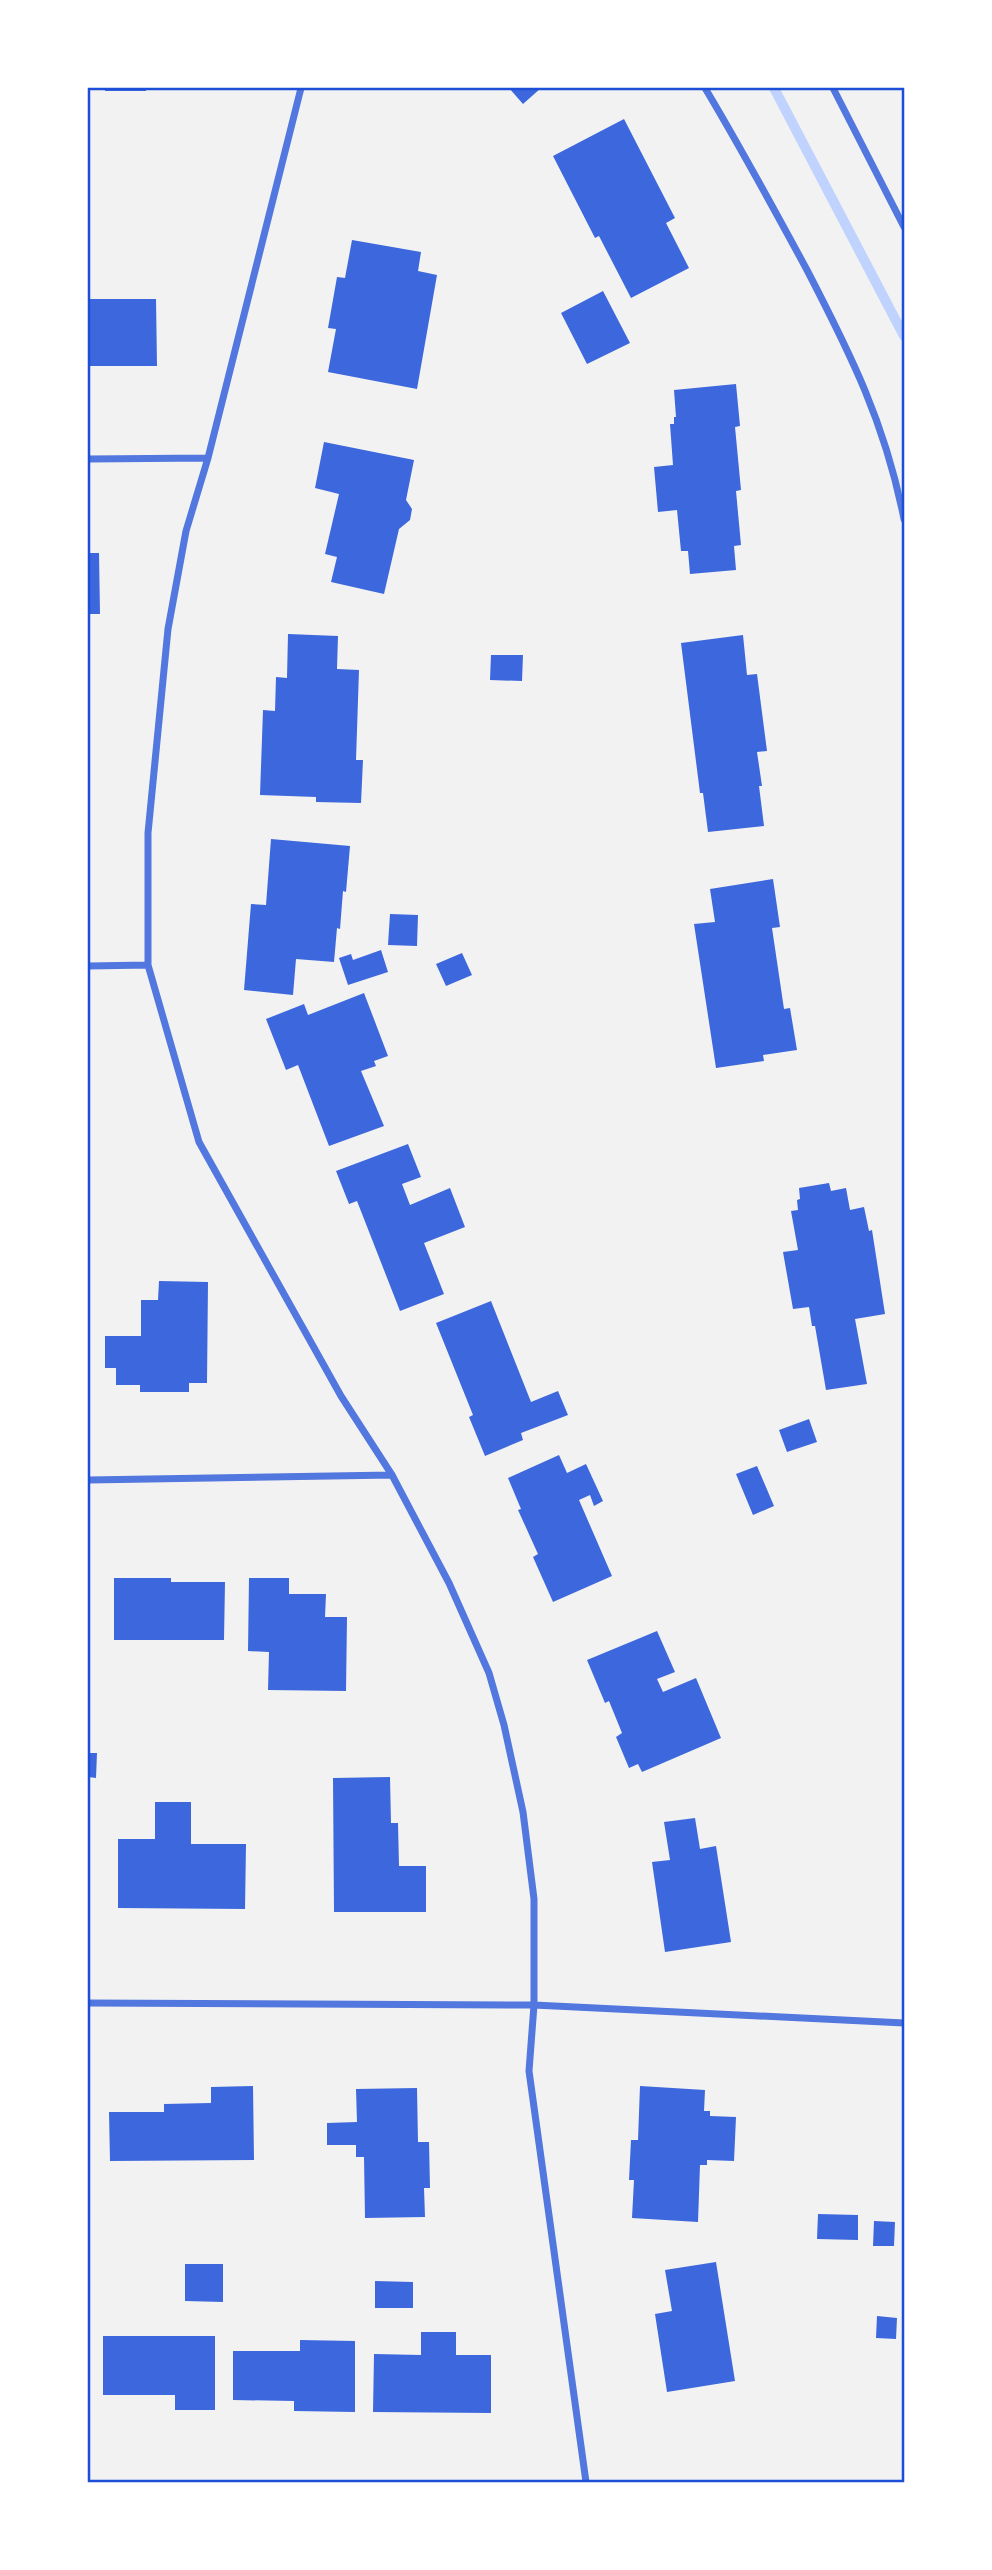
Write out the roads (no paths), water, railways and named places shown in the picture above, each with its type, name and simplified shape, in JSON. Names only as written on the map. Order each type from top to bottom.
[{"type":"street","points":[[301,88],[208,458],[186,531],[168,629],[148,833],[148,965],[199,1142],[341,1396],[392,1475],[449,1583],[489,1673],[504,1725],[523,1812],[534,1899],[534,2005],[529,2071],[586,2483]]},
{"type":"street","points":[[705,88],[778,215],[850,354],[882,430],[905,519]]},
{"type":"street","points":[[833,88],[905,228]]},
{"type":"street","points":[[88,459],[208,458]]},
{"type":"street","points":[[88,966],[148,965]]},
{"type":"street","points":[[88,1480],[392,1475]]},
{"type":"street","points":[[88,2003],[534,2005],[905,2023]]},
{"type":"waterway","points":[[774,88],[904,336]]}]
